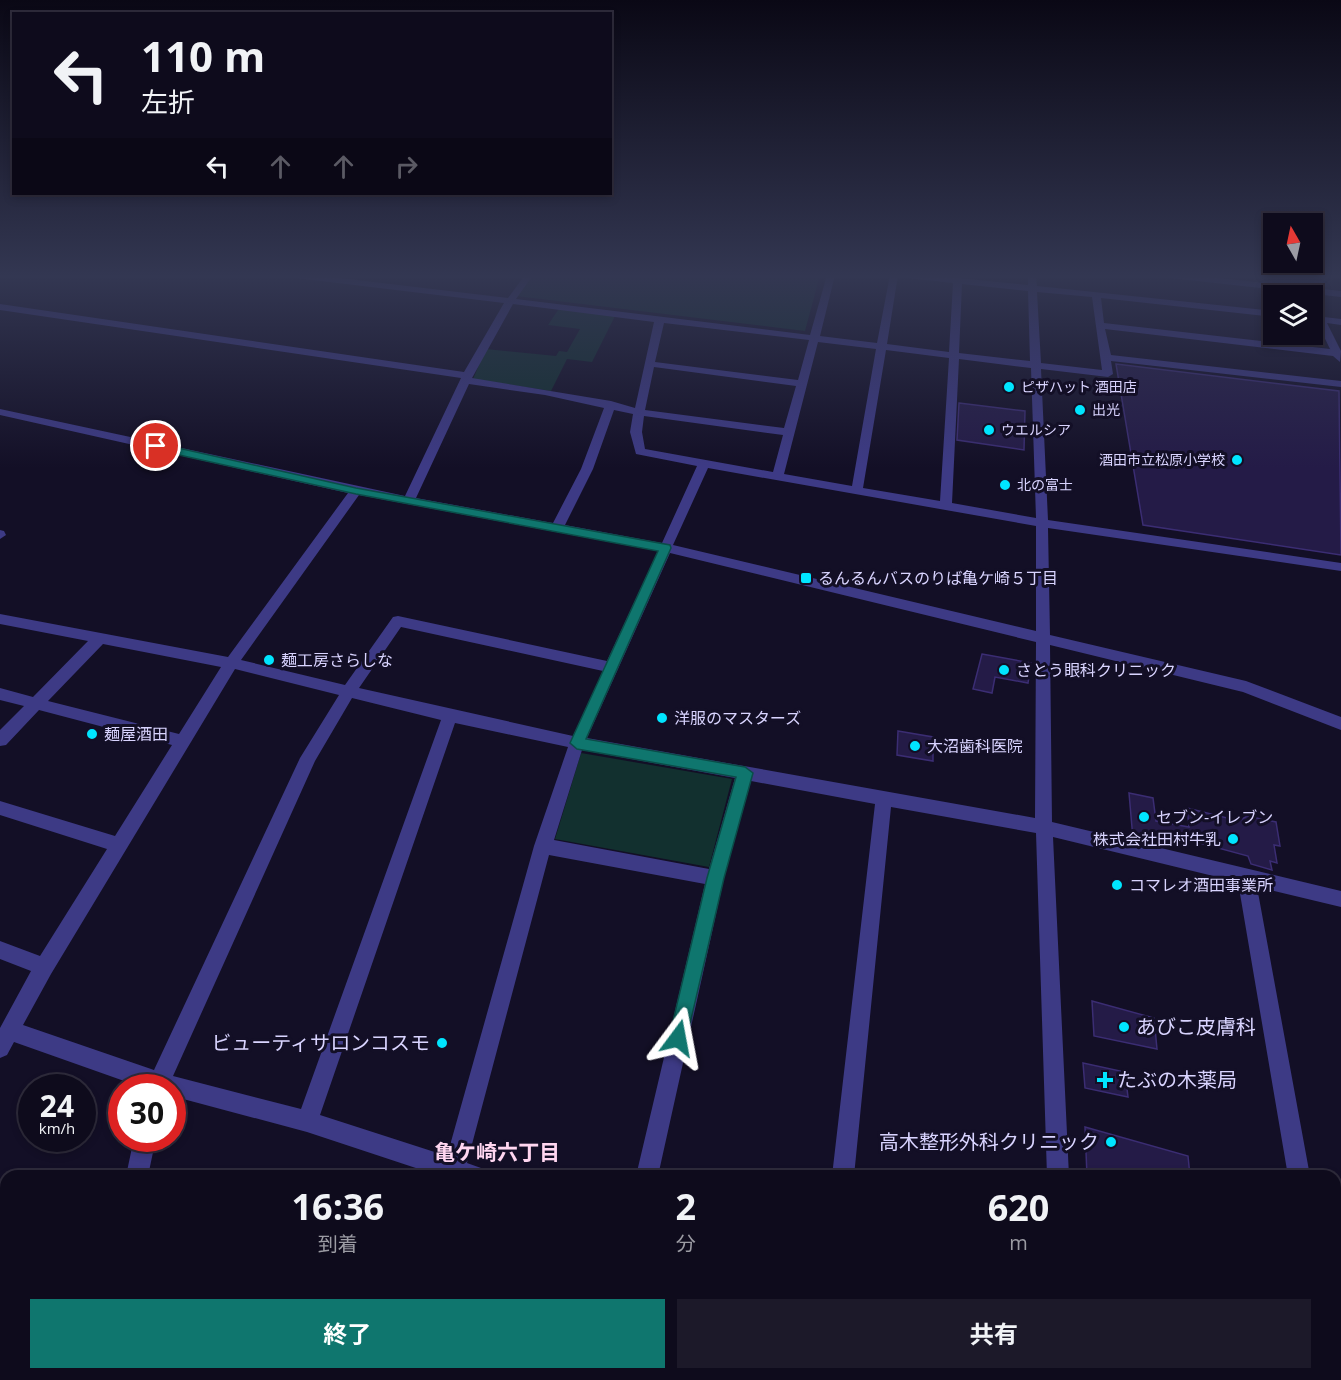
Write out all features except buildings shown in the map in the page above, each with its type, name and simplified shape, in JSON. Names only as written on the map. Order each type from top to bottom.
[{"type":"street","points":[[213,339],[467,378],[611,404],[639,412],[787,432]]},
{"type":"street","points":[[409,501],[467,378],[488,339]]},
{"type":"street","points":[[656,339],[636,432],[640,452],[1042,523],[1341,567]]},
{"type":"street","points":[[777,477],[787,432],[813,339]]},
{"type":"street","points":[[834,339],[1108,374],[1103,339]]},
{"type":"street","points":[[857,489],[883,339]]},
{"type":"street","points":[[946,505],[955,339]]},
{"type":"street","points":[[1034,339],[1042,523],[1044,827],[1058,1170]]},
{"type":"street","points":[[1208,339],[1339,357]]},
{"type":"street","points":[[1329,339],[1339,357]]},
{"type":"street","points":[[1106,357],[1341,384]]},
{"type":"street","points":[[651,364],[801,384]]},
{"type":"street","points":[[557,528],[587,469],[611,404]]},
{"type":"street","points":[[0,412],[356,491],[666,548],[1246,687],[1341,724]]},
{"type":"street","points":[[461,1170],[543,846],[577,743],[705,462]]},
{"type":"street","points":[[120,1074],[5,1040],[44,967],[231,663],[356,491]]},
{"type":"street","points":[[0,619],[231,663],[450,716],[577,743],[1044,827],[1341,899]]},
{"type":"street","points":[[162,1074],[308,758],[349,691],[398,621],[611,667]]},
{"type":"street","points":[[0,740],[101,637]]},
{"type":"street","points":[[0,694],[183,742]]},
{"type":"street","points":[[307,1121],[450,716]]},
{"type":"street","points":[[647,1170],[716,878],[745,773]]},
{"type":"street","points":[[844,1170],[884,798]]},
{"type":"street","points":[[0,808],[119,845]]},
{"type":"street","points":[[543,846],[716,878]]},
{"type":"street","points":[[1246,876],[1298,1170]]},
{"type":"street","points":[[0,950],[44,967]]},
{"type":"street","points":[[186,1092],[307,1121],[448,1170]]},
{"type":"street","points":[[138,1170],[142,1152]]},
{"type":"green space","points":[[574,339],[603,339],[592,362],[567,359],[551,391],[473,379],[486,349],[556,356],[559,351],[567,352]]},
{"type":"green space","points":[[581,753],[732,779],[709,867],[555,839]]},
{"type":"place","name":"ピザハット 酒田店","points":[[1009,387]]},
{"type":"place","name":"出光","points":[[1080,410]]},
{"type":"place","name":"ウエルシア","points":[[989,430]]},
{"type":"place","name":"酒田市立松原小学校","points":[[1237,460]]},
{"type":"place","name":"北の富士","points":[[1005,485]]},
{"type":"place","name":"るんるんバスのりば亀ケ崎５丁目","points":[[806,578]]},
{"type":"place","name":"麺工房さらしな","points":[[269,660]]},
{"type":"place","name":"さとう眼科クリニック","points":[[1004,670]]},
{"type":"place","name":"洋服のマスターズ","points":[[662,718]]},
{"type":"place","name":"麺屋酒田","points":[[92,734]]},
{"type":"place","name":"大沼歯科医院","points":[[915,746]]},
{"type":"place","name":"セブン-イレブン","points":[[1144,817]]},
{"type":"place","name":"株式会社田村牛乳","points":[[1233,839]]},
{"type":"place","name":"コマレオ酒田事業所","points":[[1117,885]]},
{"type":"place","name":"あびこ皮膚科","points":[[1124,1027]]},
{"type":"place","name":"ビューティサロンコスモ","points":[[442,1043]]},
{"type":"place","name":"たぶの木薬局","points":[[1105,1080]]},
{"type":"place","name":"高木整形外科クリニック","points":[[1111,1142]]},
{"type":"district","name":"亀ケ崎六丁目","points":[[497,1153]]},
{"type":"route","points":[[156,446],[356,491],[666,548],[577,743],[745,773],[716,878],[678,1038]]}]
